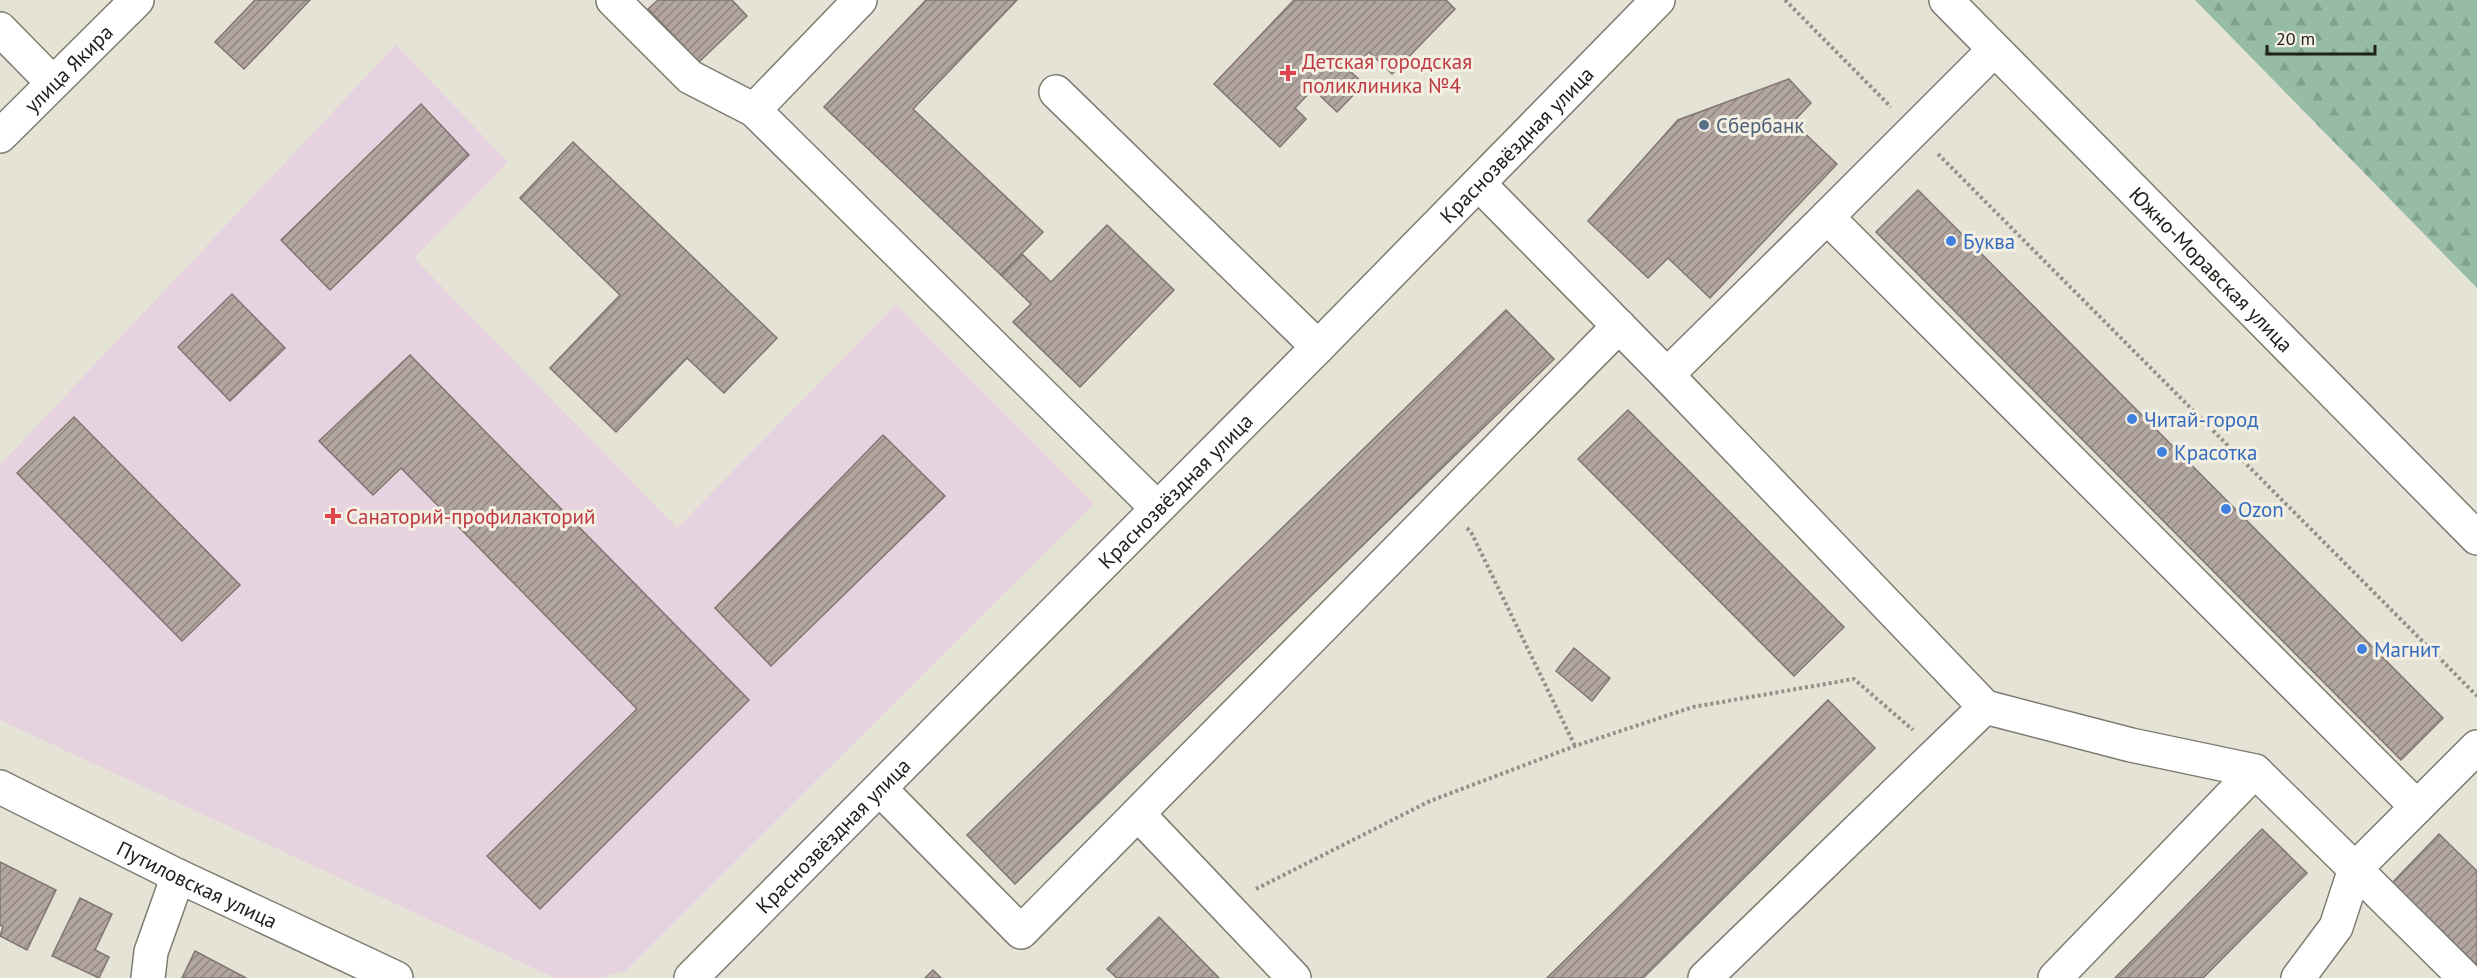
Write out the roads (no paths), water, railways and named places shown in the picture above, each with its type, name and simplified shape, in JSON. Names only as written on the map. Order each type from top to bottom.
[{"type":"street","name":"улица Якира","points":[[0,136],[137,0]]},
{"type":"street","points":[[613,0],[690,77],[754,110],[1156,508]]},
{"type":"street","points":[[754,110],[860,0]]},
{"type":"street","name":"Краснозвёздная улица","points":[[691,978],[1318,347],[1658,0]]},
{"type":"street","name":"Южно-Моравская улица","points":[[1946,0],[2477,538]]},
{"type":"street","points":[[0,29],[53,83]]},
{"type":"street","points":[[1667,375],[1994,50]]},
{"type":"street","points":[[1056,92],[1318,347]]},
{"type":"street","points":[[1479,184],[1667,375],[1985,707],[2131,745],[2255,771],[2465,978]]},
{"type":"street","points":[[1827,217],[2417,807]]},
{"type":"street","points":[[880,789],[1021,932],[1139,815],[1619,326]]},
{"type":"street","points":[[1705,978],[1985,707]]},
{"type":"street","points":[[2298,978],[2336,927],[2355,869],[2477,747]]},
{"type":"street","points":[[2055,978],[2255,771]]},
{"type":"street","name":"Путиловская улица","points":[[0,787],[178,876],[396,978]]},
{"type":"street","points":[[1139,815],[1294,978]]},
{"type":"street","points":[[148,978],[151,952],[178,876]]},
{"type":"place","name":"Детская городская поликлиника №4","points":[[1288,73]]},
{"type":"place","name":"Сбербанк","points":[[1704,125]]},
{"type":"place","name":"Буква","points":[[1951,241]]},
{"type":"place","name":"Читай-город","points":[[2132,419]]},
{"type":"place","name":"Красотка","points":[[2162,452]]},
{"type":"place","name":"Ozon","points":[[2226,509]]},
{"type":"place","name":"Cанаторий-профилакторий","points":[[333,516]]},
{"type":"place","name":"Магнит","points":[[2362,649]]}]
